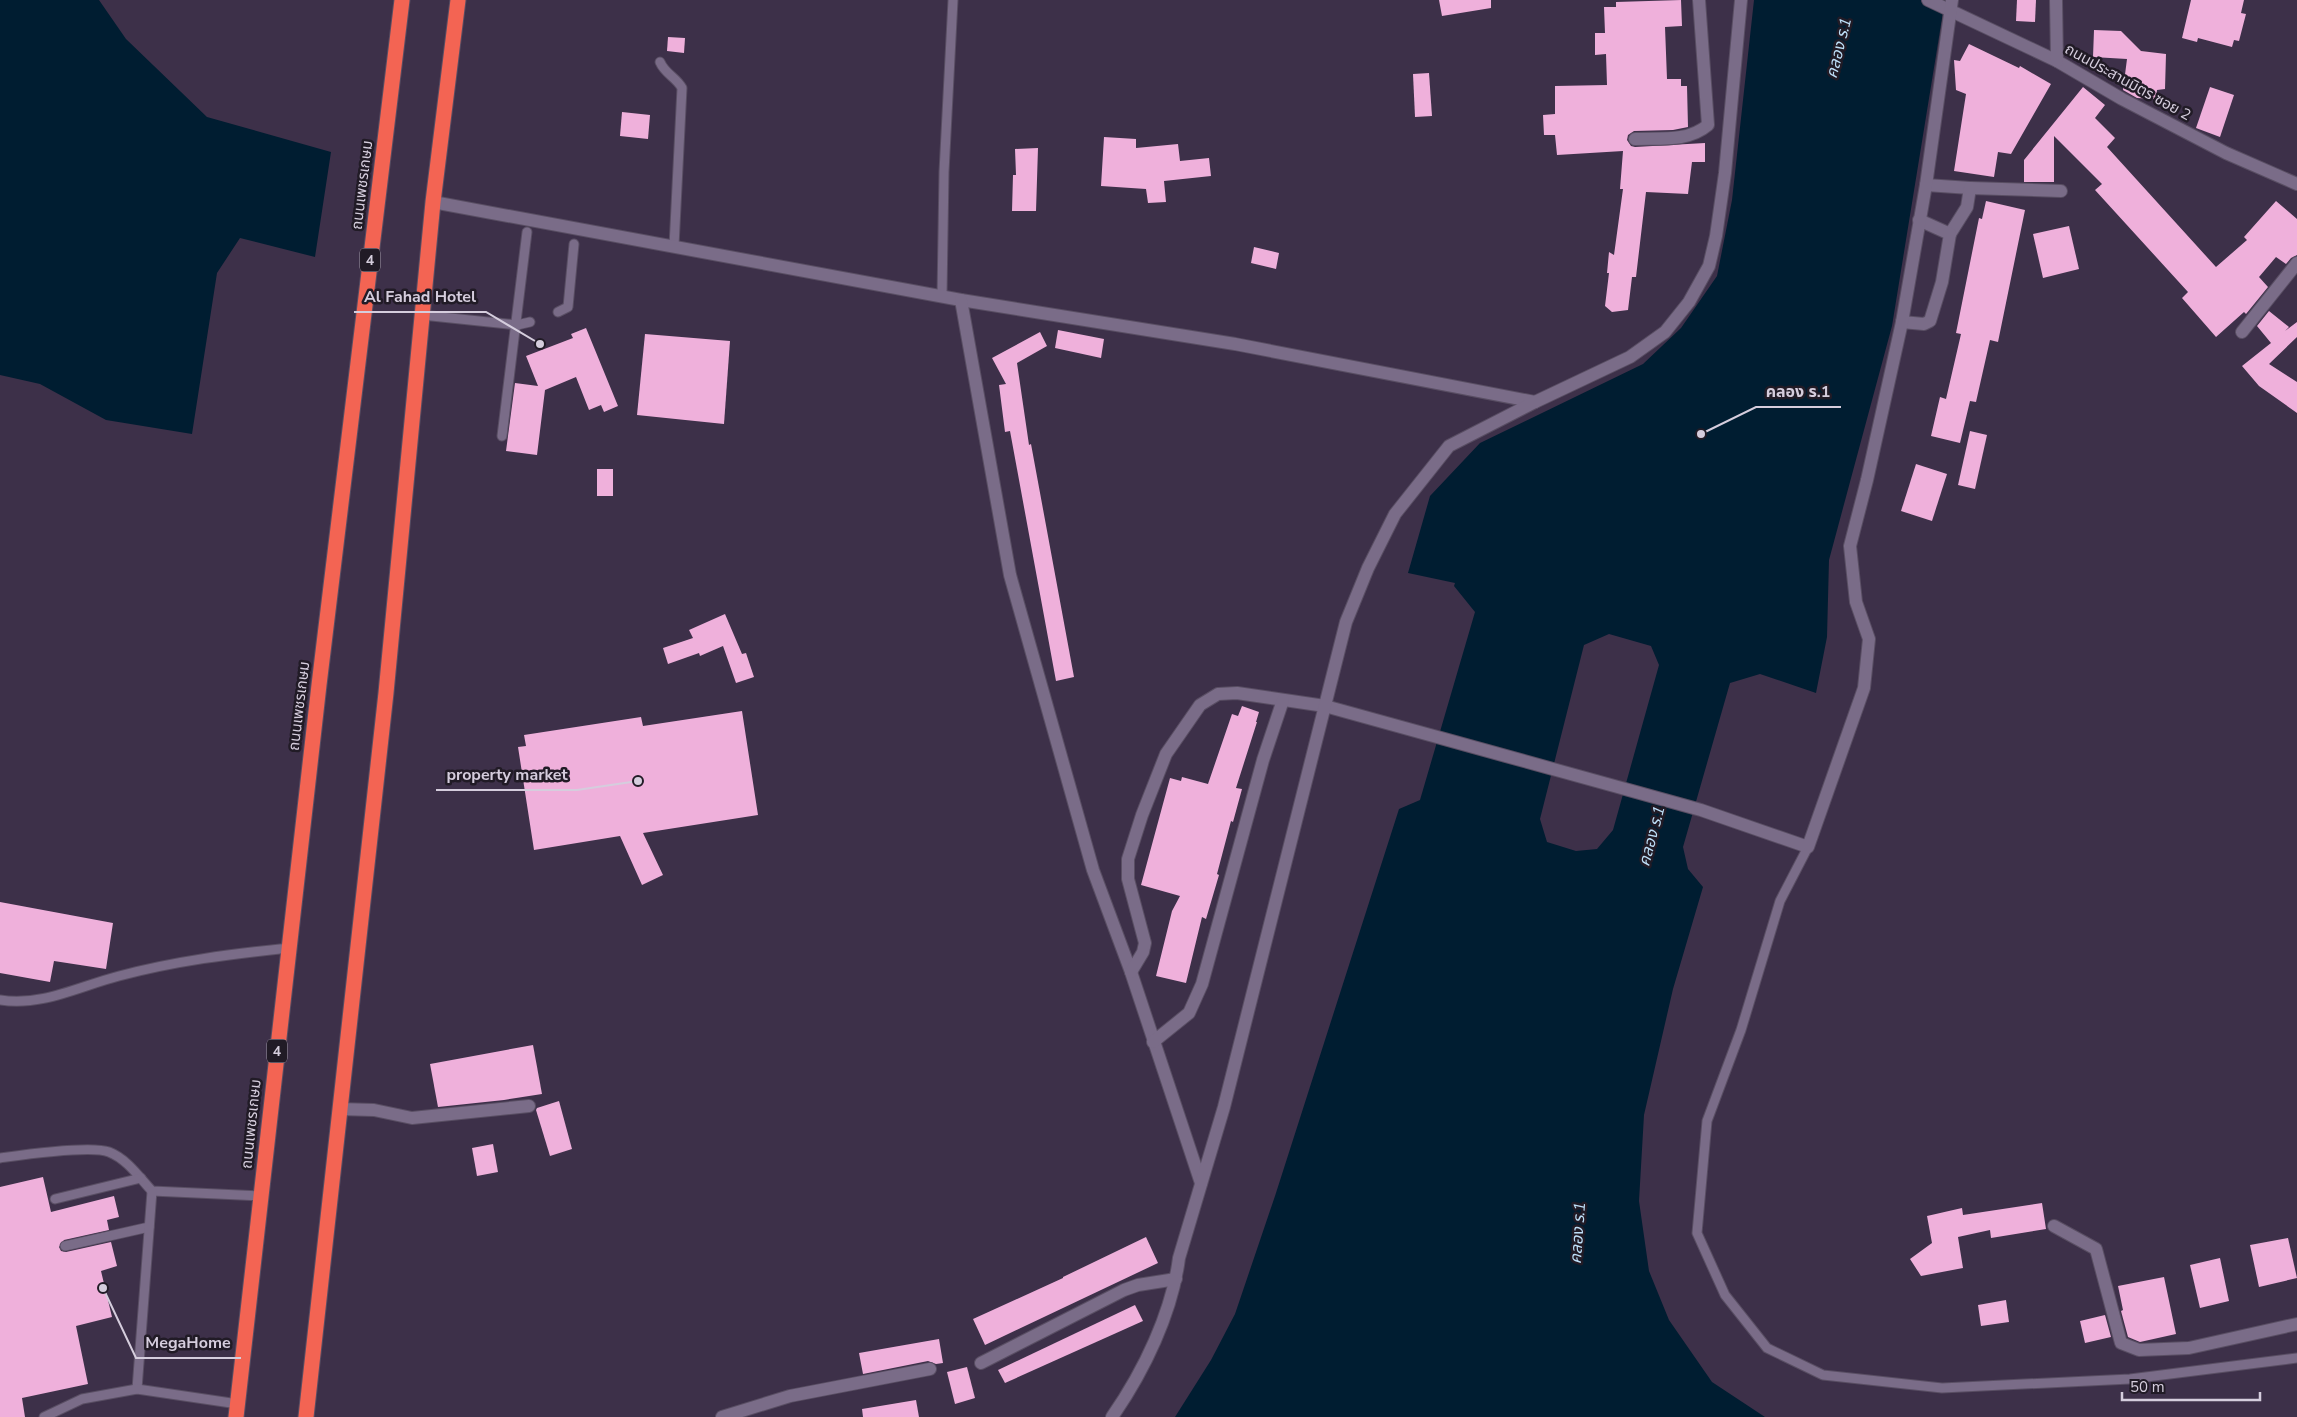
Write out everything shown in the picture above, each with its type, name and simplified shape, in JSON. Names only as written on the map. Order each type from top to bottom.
[{"type":"highway","name":"ถนนเพชรเกษม","points":[[237,1411],[318,685],[402,0]]},
{"type":"highway","points":[[306,1417],[386,693],[432,202],[458,0]]},
{"type":"street","points":[[1635,138],[1685,137],[1697,134],[1708,125],[1699,0]]},
{"type":"street","points":[[1112,1417],[1148,1358],[1176,1279],[1179,1258],[1224,1107],[1346,622],[1368,568],[1395,514],[1449,446],[1535,402],[1630,357],[1665,332],[1689,302],[1709,266],[1716,236],[1725,173],[1741,0]]},
{"type":"street","name":"ถนนประสานมิตร ซอย 2","points":[[1928,0],[1949,6],[2057,61],[2122,99],[2226,153],[2297,184]]},
{"type":"street","points":[[2056,0],[2057,61]]},
{"type":"street","points":[[1130,972],[1145,943],[1128,878],[1128,859],[1142,814],[1166,754],[1200,705],[1218,694],[1237,693],[1325,706],[1702,810],[1808,847],[1864,688],[1868,639],[1856,602],[1850,546],[1902,322],[1926,185],[1949,6]]},
{"type":"street","points":[[1926,185],[2061,191]]},
{"type":"street","points":[[1902,322],[1924,324],[1930,321],[1942,282],[1950,234],[1966,207],[1970,188]]},
{"type":"street","points":[[432,202],[961,300],[1235,344],[1535,402]]},
{"type":"street","points":[[1919,220],[1950,234]]},
{"type":"street","points":[[2242,332],[2297,263]]},
{"type":"street","points":[[961,300],[1010,575],[1093,870],[1130,972],[1201,1183]]},
{"type":"street","points":[[1152,1042],[1189,1014],[1202,984],[1263,760],[1283,700]]},
{"type":"street","points":[[339,1109],[374,1110],[412,1118],[529,1106]]},
{"type":"street","points":[[2054,1226],[2096,1249],[2121,1343],[2138,1350],[2188,1348],[2297,1324]]},
{"type":"street","points":[[981,1363],[1124,1290],[1138,1284],[1176,1279]]},
{"type":"street","points":[[722,1417],[790,1396],[930,1369]]},
{"type":"lane","points":[[942,295],[944,172],[954,0]]},
{"type":"lane","points":[[660,62],[663,70],[679,82],[682,88],[674,246]]},
{"type":"lane","points":[[502,436],[517,326],[527,232]]},
{"type":"lane","points":[[558,312],[568,307],[574,244]]},
{"type":"lane","points":[[422,315],[517,326],[530,322]]},
{"type":"lane","points":[[1808,847],[1780,901],[1741,1030],[1707,1121],[1697,1233],[1725,1295],[1767,1348],[1823,1375],[1942,1388],[2130,1380],[2297,1358]]},
{"type":"lane","points":[[0,1000],[13,1003],[55,996],[118,976],[209,957],[289,948]]},
{"type":"lane","points":[[0,1158],[39,1153],[107,1151],[123,1160],[152,1190],[261,1196]]},
{"type":"lane","points":[[55,1199],[141,1178]]},
{"type":"lane","points":[[137,1389],[152,1190]]},
{"type":"lane","points":[[65,1246],[149,1227]]},
{"type":"lane","points":[[44,1417],[82,1399],[137,1389],[237,1411]]},
{"type":"water","points":[[0,0],[99,0],[126,39],[207,117],[331,152],[315,257],[240,238],[217,273],[192,434],[106,420],[40,384],[0,375]]},
{"type":"water","points":[[1754,0],[1945,0],[1892,326],[1829,560],[1827,637],[1816,693],[1760,674],[1730,683],[1683,847],[1688,869],[1703,887],[1673,989],[1644,1115],[1639,1201],[1649,1271],[1669,1320],[1712,1382],[1765,1417],[1175,1417],[1211,1360],[1235,1314],[1275,1196],[1399,809],[1420,800],[1475,612],[1454,586],[1455,583],[1408,573],[1430,496],[1480,443],[1643,364],[1681,328],[1717,276],[1732,200]],"holes":[[[1609,634],[1651,646],[1659,665],[1613,830],[1597,849],[1576,851],[1547,842],[1540,819],[1584,645]]]},
{"type":"building","points":[[1439,0],[1491,0],[1491,8],[1442,16]]},
{"type":"building","points":[[1681,0],[1682,26],[1665,27],[1667,79],[1681,79],[1681,86],[1687,86],[1688,127],[1673,130],[1634,131],[1628,135],[1627,140],[1631,146],[1635,147],[1705,143],[1705,162],[1692,162],[1688,194],[1646,192],[1636,277],[1632,277],[1628,310],[1612,312],[1605,306],[1609,273],[1607,273],[1609,252],[1614,255],[1623,189],[1620,189],[1623,151],[1557,155],[1555,135],[1544,135],[1543,115],[1555,114],[1555,86],[1607,85],[1606,54],[1595,55],[1595,33],[1605,33],[1604,7],[1616,7],[1616,2]]},
{"type":"building","points":[[2017,0],[2036,0],[2035,22],[2016,21]]},
{"type":"building","points":[[2191,0],[2244,0],[2241,13],[2246,14],[2239,41],[2234,40],[2232,47],[2198,38],[2197,42],[2182,38]]},
{"type":"building","points":[[2094,30],[2121,31],[2141,51],[2166,54],[2165,89],[2157,90],[2156,99],[2137,98],[2123,90],[2127,59],[2093,57]]},
{"type":"building","points":[[668,37],[685,38],[684,53],[667,51]]},
{"type":"building","points":[[1969,44],[2019,68],[2020,66],[2051,84],[2011,154],[1998,152],[1994,177],[1954,171],[1966,94],[1956,90],[1954,60],[1960,61]]},
{"type":"building","points":[[1429,73],[1432,116],[1415,117],[1413,74]]},
{"type":"building","points":[[2083,87],[2105,105],[2095,118],[2115,138],[2107,147],[2216,267],[2247,240],[2244,237],[2276,201],[2297,219],[2297,255],[2286,264],[2276,257],[2259,277],[2268,287],[2246,314],[2244,312],[2216,337],[2182,298],[2188,292],[2095,190],[2102,184],[2054,136],[2054,182],[2024,182],[2024,160]]},
{"type":"building","points":[[2210,87],[2234,95],[2220,137],[2196,128]]},
{"type":"building","points":[[622,112],[650,115],[648,139],[620,136]]},
{"type":"building","points":[[1104,137],[1136,139],[1136,148],[1178,144],[1180,161],[1209,158],[1211,176],[1164,181],[1166,202],[1148,203],[1146,189],[1101,186]]},
{"type":"building","points":[[1038,148],[1036,211],[1012,211],[1013,175],[1016,175],[1015,149]]},
{"type":"building","points":[[1986,201],[2025,210],[1998,342],[1990,340],[1976,402],[1970,401],[1960,443],[1931,436],[1940,397],[1946,399],[1961,334],[1956,333],[1979,218],[1982,219]]},
{"type":"building","points":[[2069,226],[2079,269],[2043,278],[2033,234]]},
{"type":"building","points":[[1254,247],[1279,253],[1276,269],[1251,263]]},
{"type":"building","points":[[2269,311],[2289,327],[2285,331],[2297,322],[2297,337],[2269,364],[2297,382],[2297,413],[2259,386],[2242,366],[2271,343],[2257,326]]},
{"type":"building","points":[[586,328],[618,406],[604,412],[601,405],[589,410],[576,377],[545,390],[537,455],[506,451],[515,383],[538,386],[526,356],[573,338],[571,334]]},
{"type":"building","points":[[1058,330],[1104,339],[1101,358],[1055,348]]},
{"type":"building","points":[[1040,332],[1047,346],[1017,363],[1029,445],[1031,444],[1074,677],[1056,681],[1010,431],[1005,432],[999,385],[1006,384],[992,358]]},
{"type":"building","points":[[645,334],[730,341],[724,424],[637,415]]},
{"type":"building","points":[[1970,431],[1987,435],[1975,489],[1958,485]]},
{"type":"building","points":[[1916,464],[1947,474],[1932,521],[1901,511]]},
{"type":"building","points":[[597,469],[613,469],[613,496],[597,496]]},
{"type":"building","points":[[725,614],[742,654],[746,653],[754,677],[736,683],[723,646],[700,656],[699,653],[668,664],[663,648],[693,638],[689,630]]},
{"type":"building","points":[[1242,706],[1259,712],[1257,722],[1236,788],[1242,789],[1233,822],[1231,821],[1217,874],[1219,875],[1206,919],[1202,917],[1186,983],[1156,976],[1172,911],[1180,896],[1141,885],[1170,778],[1181,781],[1182,777],[1208,784],[1232,714],[1238,716]]},
{"type":"building","points":[[742,711],[758,815],[643,833],[663,875],[642,885],[620,836],[534,850],[518,747],[526,746],[524,735],[641,717],[643,726]]},
{"type":"building","points":[[0,902],[113,923],[106,969],[54,961],[50,982],[0,973]]},
{"type":"building","points":[[533,1045],[542,1094],[438,1107],[430,1064]]},
{"type":"building","points":[[559,1101],[572,1149],[550,1156],[536,1110]]},
{"type":"building","points":[[493,1144],[498,1172],[477,1176],[472,1148]]},
{"type":"building","points":[[43,1177],[51,1212],[114,1196],[119,1217],[107,1220],[109,1230],[64,1240],[59,1247],[61,1251],[66,1252],[111,1242],[117,1266],[101,1271],[112,1317],[76,1326],[88,1384],[22,1398],[25,1417],[0,1417],[0,1187]]},
{"type":"building","points":[[2042,1203],[2046,1229],[1991,1238],[1990,1230],[1958,1237],[1963,1268],[1921,1276],[1910,1259],[1932,1243],[1927,1216],[1962,1208],[1963,1215]]},
{"type":"building","points":[[1146,1237],[1158,1263],[985,1345],[973,1319]]},
{"type":"building","points":[[2288,1238],[2297,1278],[2259,1287],[2250,1245]]},
{"type":"building","points":[[2220,1258],[2229,1301],[2200,1308],[2190,1265]]},
{"type":"building","points":[[2164,1277],[2176,1334],[2140,1342],[2128,1337],[2121,1311],[2123,1310],[2118,1286]]},
{"type":"building","points":[[2006,1300],[2009,1322],[1981,1326],[1978,1305]]},
{"type":"building","points":[[1135,1305],[1143,1321],[1005,1383],[998,1370]]},
{"type":"building","points":[[2105,1315],[2111,1337],[2085,1343],[2080,1321]]},
{"type":"building","points":[[939,1339],[943,1363],[936,1364],[928,1361],[863,1374],[859,1353]]},
{"type":"building","points":[[967,1367],[975,1398],[955,1404],[947,1372]]},
{"type":"building","points":[[916,1400],[919,1417],[863,1417],[862,1409]]},
{"type":"place","name":"Al Fahad Hotel","points":[[540,344]]},
{"type":"place","name":"คลอง ร.1","points":[[1701,434]]},
{"type":"place","name":"property market","points":[[638,781]]},
{"type":"place","name":"MegaHome","points":[[103,1288]]}]
